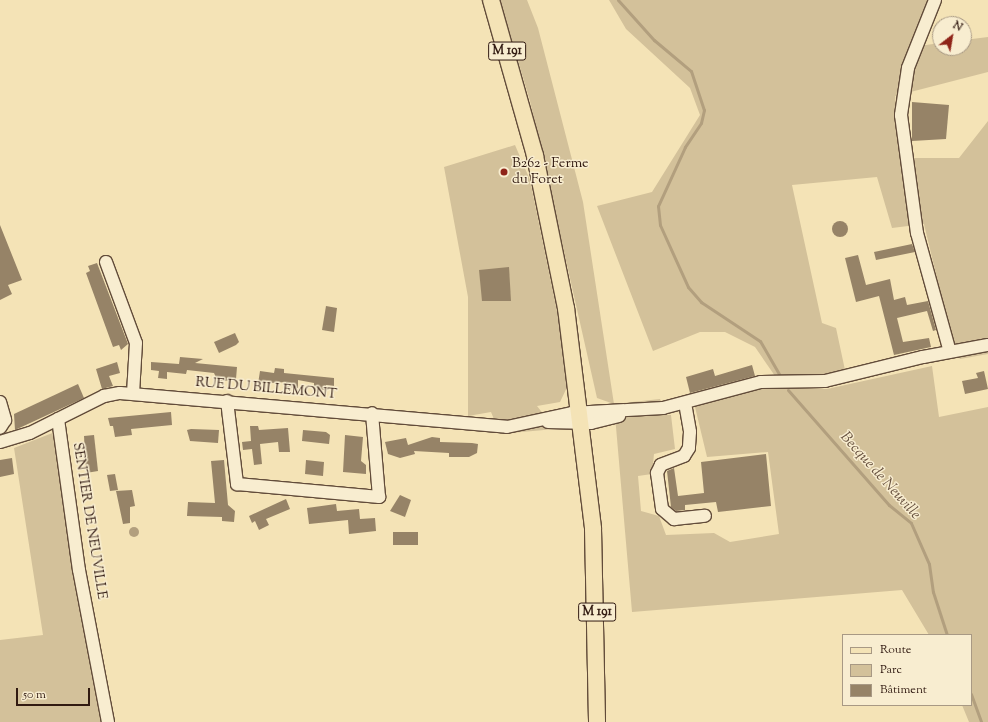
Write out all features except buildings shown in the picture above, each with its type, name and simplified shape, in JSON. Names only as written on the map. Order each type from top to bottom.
[{"type":"main road","name":"M 191","points":[[491,0],[537,164],[566,308],[585,417],[593,529],[597,722]]},
{"type":"street","points":[[935,0],[908,68],[901,115],[917,233],[950,352]]},
{"type":"street","points":[[106,262],[136,343],[134,393]]},
{"type":"street","name":"RUE DU BILLEMONT","points":[[0,442],[58,419],[104,396],[134,393],[372,413],[492,427],[642,411],[685,403],[761,382],[835,380],[950,352],[988,345]]},
{"type":"street","points":[[227,401],[237,484],[379,497],[372,413]]},
{"type":"street","points":[[0,402],[5,420],[0,428]]},
{"type":"street","points":[[685,403],[689,448],[684,456],[661,465],[657,473],[662,509],[674,519],[705,516]]},
{"type":"street","name":"SENTIER DE NEUVILLE","points":[[58,419],[79,570],[108,722]]},
{"type":"green space","points":[[500,0],[527,0],[538,28],[583,202],[614,404],[597,398],[530,101]]},
{"type":"green space","points":[[609,0],[939,0],[919,46],[932,44],[932,56],[972,56],[972,39],[988,37],[988,72],[895,96],[901,158],[959,158],[988,121],[988,354],[960,359],[953,345],[924,224],[892,228],[877,177],[792,185],[822,323],[836,328],[845,370],[822,378],[775,376],[755,347],[725,332],[700,332],[653,351],[597,206],[652,192],[700,115],[690,88],[626,29]]},
{"type":"green space","points":[[515,145],[530,180],[571,379],[560,402],[537,406],[555,429],[500,434],[491,412],[468,416],[468,297],[444,167]]},
{"type":"green space","points":[[932,366],[939,417],[988,407],[988,722],[969,722],[962,706],[972,706],[972,634],[928,634],[902,590],[632,612],[614,404],[660,399],[667,415],[671,415],[675,449],[654,454],[652,474],[638,476],[641,511],[659,516],[666,535],[714,533],[730,542],[779,534],[768,452],[707,457],[695,407],[759,388],[827,389]]},
{"type":"green space","points":[[55,432],[102,722],[0,722],[0,640],[43,635],[14,448]]},
{"type":"shaded area","points":[[132,527],[136,527],[138,528],[138,536],[132,537],[129,534],[129,530]]},
{"type":"waterway","name":"Becque de Neuville","points":[[618,0],[654,40],[691,71],[704,110],[701,123],[685,147],[658,206],[660,225],[688,287],[701,302],[760,341],[780,375]]},
{"type":"waterway","name":"Becque de Neuville","points":[[788,390],[889,505],[911,523],[929,564],[933,592],[947,634]]},
{"type":"waterway","name":"Becque de Neuville","points":[[972,697],[981,722]]},
{"type":"place","name":"B262 - Ferme du Foret","points":[[504,172]]}]
